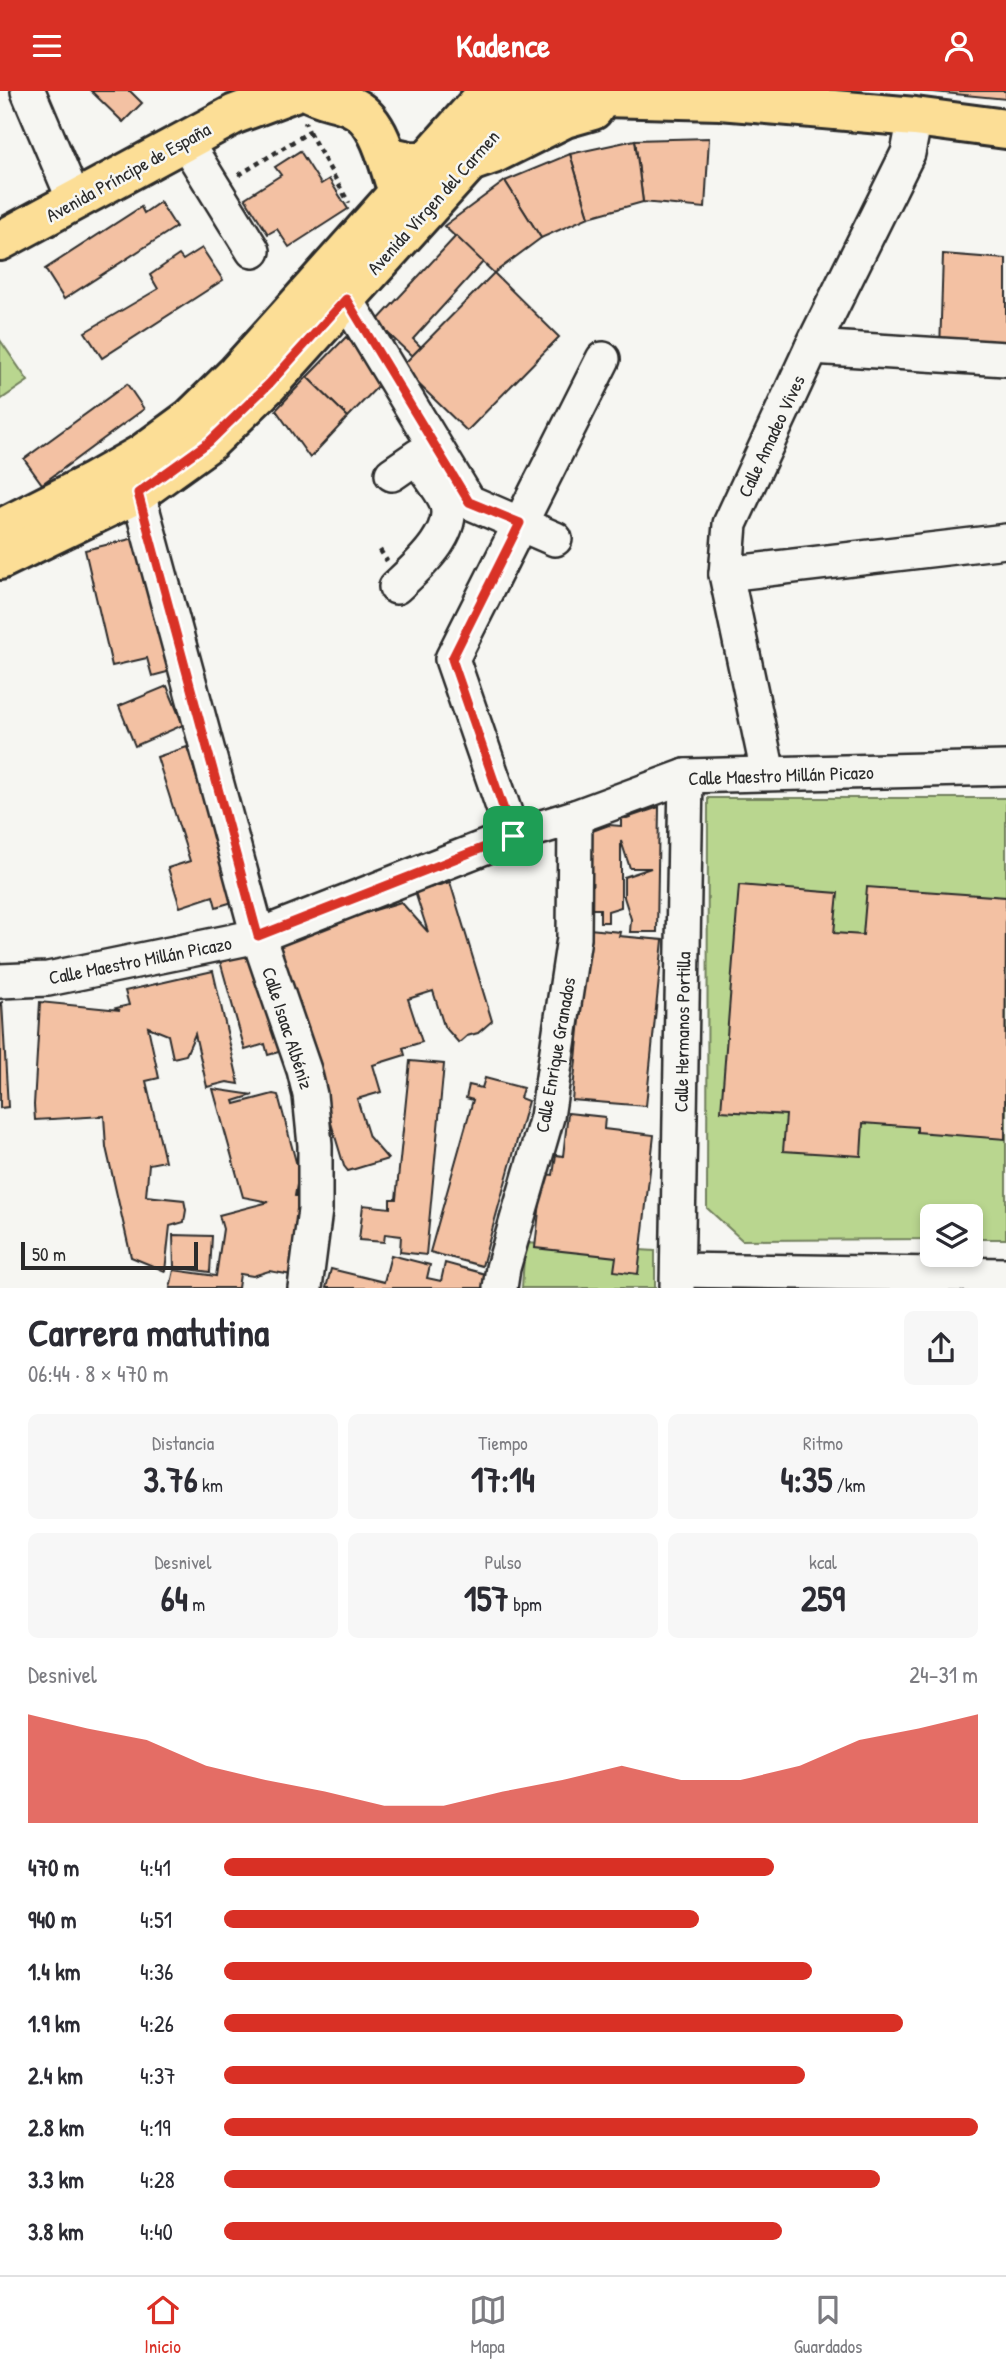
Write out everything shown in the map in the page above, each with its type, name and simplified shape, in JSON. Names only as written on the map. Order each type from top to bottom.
[{"type":"main road","points":[[384,91],[377,106],[375,122],[394,181],[392,201]]},
{"type":"main road","name":"Avenida Virgen del Carmen","points":[[0,529],[142,454],[191,418],[237,373],[489,91]]},
{"type":"main road","name":"Avenida Virgen del Carmen","points":[[0,560],[138,493],[209,442],[269,384],[534,91]]},
{"type":"main road","points":[[547,91],[721,96],[1006,129]]},
{"type":"main road","name":"Avenida Príncipe de España","points":[[0,240],[235,114],[299,92]]},
{"type":"main road","points":[[299,92],[352,107],[364,114],[372,124],[382,147],[397,160],[426,162],[470,162],[493,154],[565,118],[593,110],[600,94]]},
{"type":"street","points":[[28,91],[75,202]]},
{"type":"street","name":"Calle Amadeo Vives","points":[[768,773],[726,574],[730,524],[812,347],[908,153],[915,117]]},
{"type":"street","points":[[185,141],[253,251]]},
{"type":"street","points":[[346,299],[469,502],[555,539]]},
{"type":"street","points":[[812,347],[1006,359]]},
{"type":"street","points":[[513,836],[452,659],[603,359]]},
{"type":"street","points":[[396,587],[425,561],[438,541],[446,521],[446,501],[405,465],[394,408],[402,391]]},
{"type":"street","name":"Calle Isaac Albéniz","points":[[138,493],[258,936],[310,1095],[315,1145],[315,1210],[305,1288]]},
{"type":"street","points":[[726,574],[1006,541]]},
{"type":"street","name":"Calle Maestro Millán Picazo","points":[[0,981],[48,979],[258,936],[513,836],[575,817],[686,776],[1006,768]]},
{"type":"street","name":"Calle Hermanos Portilla","points":[[678,1279],[686,776]]},
{"type":"street","name":"Calle Enrique Granados","points":[[500,1288],[503,1268],[547,1117],[574,938],[575,817]]},
{"type":"street","points":[[678,1279],[1006,1275]]},
{"type":"path","points":[[299,92],[309,132],[365,232]]},
{"type":"path","points":[[215,190],[309,132]]},
{"type":"green space","points":[[0,340],[28,381],[0,400]]},
{"type":"green space","points":[[708,798],[1006,798],[1006,1239],[983,1239],[983,1204],[920,1204],[920,1239],[742,1240],[707,1208]]},
{"type":"green space","points":[[525,1243],[655,1251],[655,1288],[522,1288]]},
{"type":"building","points":[[91,91],[130,91],[142,103],[123,122]]},
{"type":"building","points":[[923,91],[1006,91],[1006,99]]},
{"type":"building","points":[[709,138],[705,208],[643,202],[635,140]]},
{"type":"building","points":[[635,140],[643,202],[589,217],[570,154]]},
{"type":"building","points":[[300,151],[321,184],[329,179],[348,209],[289,247],[277,229],[268,234],[245,198],[281,175],[275,167]]},
{"type":"building","points":[[570,154],[589,217],[541,238],[505,181]]},
{"type":"building","points":[[505,181],[541,238],[494,273],[444,226]]},
{"type":"building","points":[[160,202],[176,227],[64,299],[45,269],[141,207],[144,213]]},
{"type":"building","points":[[456,236],[483,262],[413,339],[421,347],[412,356],[376,322]]},
{"type":"building","points":[[202,248],[223,280],[102,358],[85,332],[158,289],[150,275],[179,255],[183,260]]},
{"type":"building","points":[[943,254],[1006,259],[1006,354],[940,351]]},
{"type":"building","points":[[494,273],[559,337],[467,431],[401,367]]},
{"type":"building","points":[[346,337],[387,377],[348,417],[307,377]]},
{"type":"building","points":[[307,377],[348,417],[310,458],[276,410]]},
{"type":"building","points":[[127,384],[144,409],[42,484],[24,459]]},
{"type":"building","points":[[139,537],[171,671],[152,676],[147,658],[112,666],[85,550]]},
{"type":"building","points":[[167,686],[183,725],[135,746],[119,706]]},
{"type":"building","points":[[187,747],[236,901],[216,907],[213,896],[180,907],[168,868],[190,861],[157,757]]},
{"type":"building","points":[[659,807],[657,932],[630,932],[631,919],[624,897],[624,877],[651,868],[630,868],[621,841],[621,907],[608,911],[608,922],[600,922],[600,909],[592,909],[592,895],[586,879],[587,833],[609,825],[621,826],[621,818]]},
{"type":"building","points":[[450,882],[492,1021],[478,1033],[467,1036],[459,1043],[444,1026],[433,991],[408,999],[422,1042],[403,1048],[405,1055],[373,1065],[381,1092],[357,1099],[369,1137],[388,1159],[348,1171],[344,1166],[279,942],[284,938],[401,902],[428,932],[415,892]]},
{"type":"building","points":[[739,885],[838,893],[834,933],[863,935],[867,887],[1006,897],[1005,1139],[917,1132],[917,1127],[863,1123],[861,1156],[783,1151],[786,1115],[721,1111]]},
{"type":"building","points":[[589,929],[620,932],[619,936],[663,940],[646,1106],[572,1100]]},
{"type":"building","points":[[258,950],[282,1051],[268,1055],[265,1044],[245,1050],[220,961]]},
{"type":"building","points":[[213,971],[239,1084],[227,1082],[207,1087],[195,1034],[186,1055],[173,1058],[168,1035],[148,1027],[159,1078],[146,1081],[165,1161],[149,1164],[146,1196],[184,1200],[186,1210],[184,1222],[170,1226],[165,1271],[131,1257],[106,1147],[104,1116],[35,1120],[40,1002],[120,1010],[116,1008],[129,1005],[125,991]]},
{"type":"building","points":[[2,1002],[8,1107],[0,1108],[0,1003]]},
{"type":"building","points":[[410,1061],[444,1064],[426,1255],[400,1252],[401,1236],[385,1234],[384,1242],[359,1240],[363,1205],[390,1208],[390,1199],[396,1199]]},
{"type":"building","points":[[485,1078],[523,1088],[520,1098],[528,1101],[482,1266],[430,1252],[473,1100],[466,1098],[469,1085],[482,1088]]},
{"type":"building","points":[[213,1089],[253,1095],[234,1101],[235,1104],[278,1095],[299,1173],[295,1196],[311,1198],[298,1276],[269,1271],[253,1276],[240,1274],[238,1288],[170,1288],[174,1270],[216,1276],[223,1229],[219,1215],[269,1202],[243,1197]]},
{"type":"building","points":[[568,1113],[605,1117],[604,1129],[654,1135],[638,1274],[614,1271],[616,1257],[535,1248],[543,1174],[553,1175],[556,1155],[563,1156]]},
{"type":"building","points":[[173,1235],[212,1236],[210,1272],[174,1267]]},
{"type":"building","points":[[391,1255],[430,1265],[427,1278],[441,1281],[445,1263],[489,1275],[485,1288],[326,1288],[331,1269],[384,1282]]},
{"type":"route","points":[[346,299],[469,502],[520,523],[452,659],[513,836],[258,936],[138,493],[209,442],[269,384],[346,299]]}]
